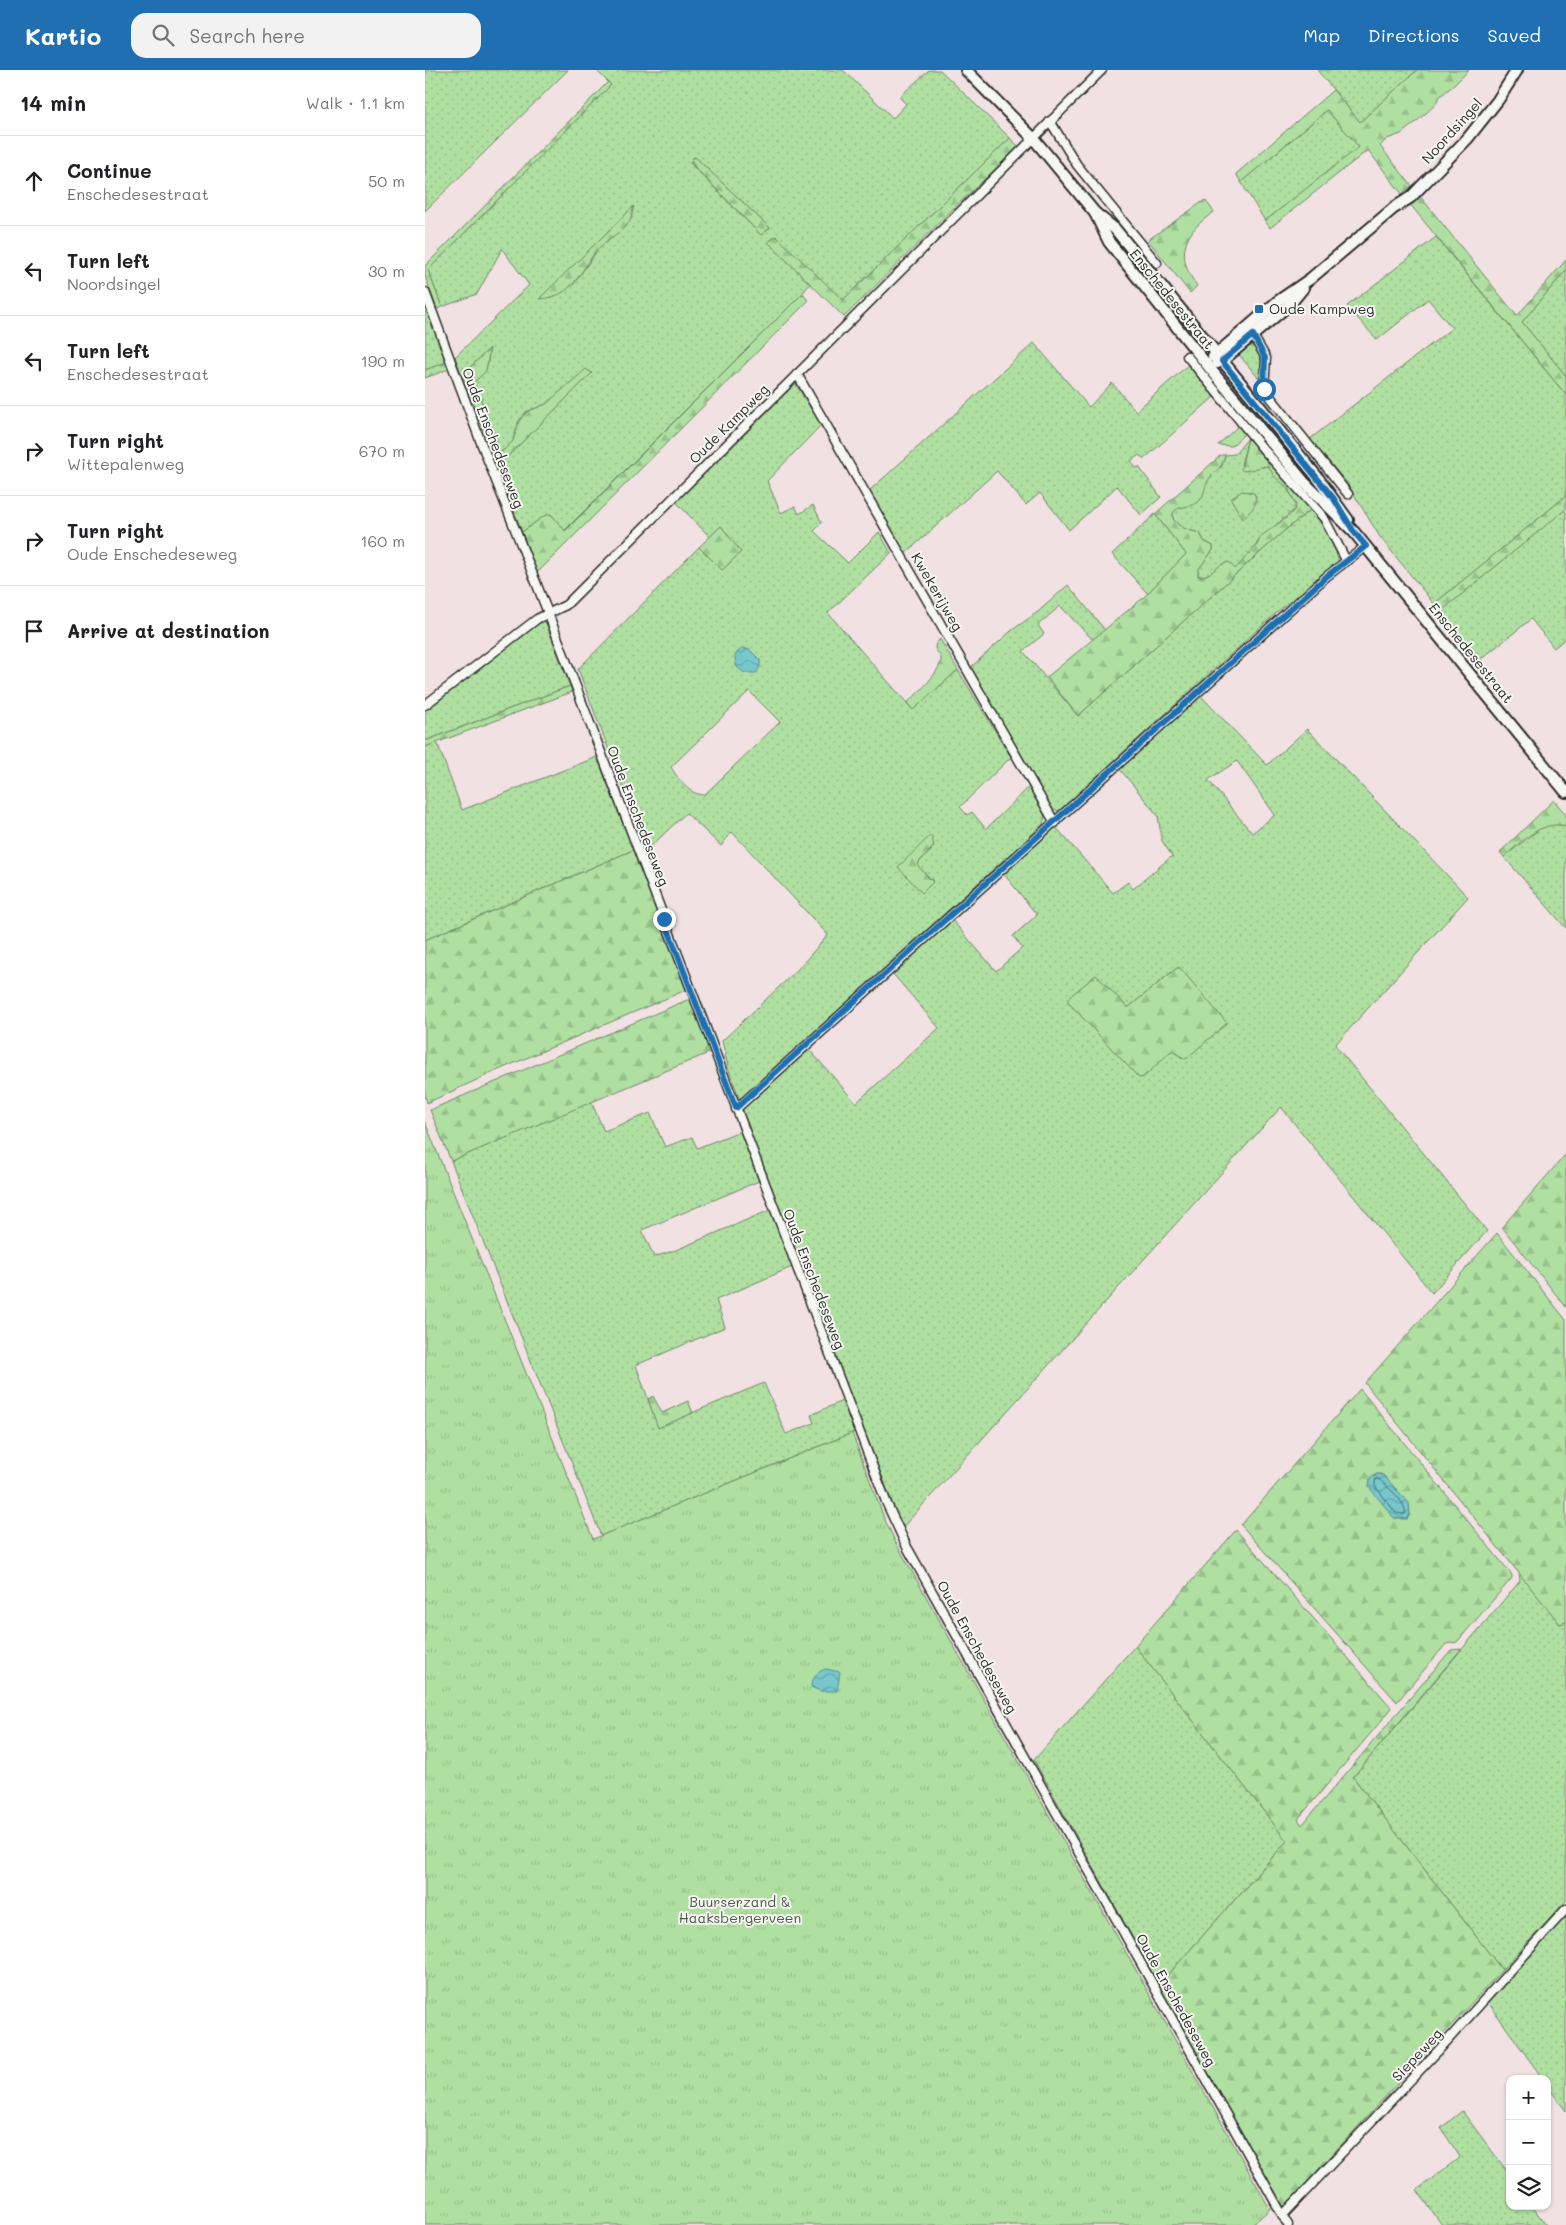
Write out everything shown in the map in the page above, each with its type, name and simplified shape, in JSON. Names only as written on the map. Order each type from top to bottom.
[{"type":"main road","name":"Enschedesestraat","points":[[966,70],[1033,139],[1095,213],[1115,229],[1334,499],[1354,532]]},
{"type":"main road","name":"Noordsingel","points":[[1208,366],[1394,208],[1411,197],[1421,184],[1468,138],[1498,100],[1517,70]]},
{"type":"main road","name":"Enschedesestraat","points":[[1095,213],[1109,242],[1208,366],[1303,482],[1366,546],[1566,792]]},
{"type":"street","name":"Oude Kampweg","points":[[425,705],[537,619],[566,604],[1102,70]]},
{"type":"street","name":"Enschedesestraat","points":[[1050,122],[1077,165],[1157,264]]},
{"type":"street","name":"Oude Enschedeseweg","points":[[425,292],[887,1504],[907,1547],[1288,2225]]},
{"type":"street","points":[[1250,331],[1265,358],[1264,389],[1348,494]]},
{"type":"street","name":"Enschedesestraat","points":[[1187,356],[1264,450],[1324,518],[1346,560]]},
{"type":"street","name":"Kwekerijweg","points":[[797,374],[1055,823]]},
{"type":"street","points":[[736,1108],[1346,560],[1366,546]]},
{"type":"street","name":"Siepeweg","points":[[1283,2215],[1437,2052],[1566,1909]]},
{"type":"green space","points":[[425,70],[568,70],[425,211]]},
{"type":"green space","points":[[596,70],[843,70],[893,118],[906,104],[899,97],[929,70],[940,70],[1010,138],[843,300],[769,242],[810,284],[801,295],[564,531],[551,514],[544,516],[522,532],[497,467],[592,373],[546,404],[526,412],[519,421],[513,441],[504,450],[493,456],[490,447],[497,441],[474,382],[486,368],[489,349],[462,375],[455,357],[529,285],[502,249],[477,294],[442,307],[428,270],[611,85]],"holes":[[[695,157],[770,228],[761,235],[690,163]],[[633,207],[631,219],[599,248],[573,285],[540,299]]]},
{"type":"green space","points":[[1317,70],[1417,70],[1360,122]]},
{"type":"green space","points":[[1417,70],[1469,70],[1439,97],[1435,105],[1416,122],[1401,134],[1387,139],[1380,146],[1412,186],[1402,194],[1368,150],[1270,228],[1265,221],[1359,147],[1327,110],[1241,182],[1236,174],[1333,90],[1360,122]]},
{"type":"green space","points":[[608,82],[611,85],[428,270],[442,307],[437,309],[425,276],[425,266]]},
{"type":"green space","points":[[1327,110],[1360,148],[1265,221],[1241,182]]},
{"type":"green space","points":[[1010,138],[1019,147],[956,206],[844,317],[768,242],[776,236],[843,300]]},
{"type":"green space","points":[[695,157],[770,228],[761,235],[690,162]]},
{"type":"green space","points":[[1419,195],[1517,316],[1566,260],[1566,270],[1522,322],[1566,376],[1566,395],[1409,203]]},
{"type":"green space","points":[[1205,200],[1214,212],[1195,228],[1189,236],[1184,254],[1190,275],[1197,286],[1190,293],[1148,240]]},
{"type":"green space","points":[[634,206],[628,224],[598,249],[575,282],[561,293],[539,299]]},
{"type":"green space","points":[[1436,237],[1566,395],[1566,496],[1434,604],[1380,537],[1347,483],[1310,439],[1452,328],[1428,299],[1377,340],[1347,306]]},
{"type":"green space","points":[[1566,270],[1566,376],[1522,322]]},
{"type":"green space","points":[[804,294],[808,301],[537,573],[522,532],[544,516],[551,514],[565,531]]},
{"type":"green space","points":[[425,306],[447,362],[425,370]]},
{"type":"green space","points":[[1034,343],[1089,407],[1112,383],[1136,411],[1188,365],[1214,397],[1144,459],[1139,455],[1131,461],[1136,468],[1139,467],[1161,497],[1141,515],[1117,486],[1069,530],[1040,493],[1026,505],[997,471],[905,554],[869,491]]},
{"type":"green space","points":[[1253,346],[1262,363],[1262,382],[1239,355],[1244,347]]},
{"type":"green space","points":[[490,348],[486,371],[474,382],[497,442],[490,447],[462,375]]},
{"type":"green space","points":[[447,362],[449,369],[425,378],[425,370]]},
{"type":"green space","points":[[586,369],[592,373],[497,467],[493,456],[504,450],[513,441],[519,421],[526,412],[546,404]]},
{"type":"green space","points":[[795,383],[821,425],[767,481],[781,513],[795,506],[799,514],[813,505],[822,523],[814,531],[848,563],[879,532],[891,553],[828,613],[913,710],[958,670],[1011,757],[960,807],[967,815],[972,812],[986,829],[1029,787],[1045,816],[1043,824],[740,1100],[728,1067],[722,1041],[797,970],[828,935],[732,832],[721,846],[686,813],[647,850],[578,669],[699,547],[722,570],[740,553],[721,526],[710,537],[676,502],[789,385]],"holes":[[[749,691],[780,722],[704,795],[693,792],[681,781],[671,767]],[[932,850],[919,862],[918,866],[933,881],[898,867]]]},
{"type":"green space","points":[[1238,426],[1245,433],[1232,446],[1218,445]]},
{"type":"green space","points":[[1248,438],[1241,465],[1255,469],[1267,466],[1290,492],[1295,509],[1260,539],[1246,560],[1235,570],[1224,563],[1209,574],[1198,576],[1198,570],[1213,550],[1213,546],[1204,541],[1200,533],[1179,525],[1173,519],[1173,513],[1179,507],[1192,505],[1213,473],[1222,466],[1225,455],[1235,454]],"holes":[[[1250,491],[1256,496],[1243,519],[1232,500]]]},
{"type":"green space","points":[[1248,438],[1311,509],[1078,716],[1047,677],[1143,598],[1186,554],[1155,514],[1221,455],[1225,455],[1222,464],[1208,481],[1200,500],[1195,504],[1178,508],[1173,513],[1173,519],[1179,525],[1200,533],[1204,541],[1213,546],[1213,550],[1198,570],[1198,576],[1203,576],[1224,563],[1229,562],[1235,569],[1257,545],[1261,536],[1289,516],[1295,509],[1296,505],[1288,488],[1274,476],[1268,466],[1246,471],[1241,469]]},
{"type":"green space","points":[[1242,491],[1254,493],[1256,497],[1255,504],[1243,519],[1231,499]]},
{"type":"green space","points":[[1566,496],[1566,509],[1440,612],[1434,604]]},
{"type":"green space","points":[[1311,509],[1332,539],[1339,563],[1278,611],[1059,811],[1052,809],[970,668],[1011,631],[1039,611],[1068,585],[1105,630],[1093,640],[1060,606],[1038,625],[1044,634],[1023,651],[1078,716]]},
{"type":"green space","points":[[1564,510],[1566,512],[1566,638],[1554,648],[1531,619],[1480,660],[1440,612]]},
{"type":"green space","points":[[1155,514],[1186,554],[1148,594],[1112,554]]},
{"type":"green space","points":[[721,526],[741,552],[722,570],[699,547]]},
{"type":"green space","points":[[541,619],[546,623],[570,686],[425,741],[425,710]]},
{"type":"green space","points":[[940,639],[958,670],[913,710],[907,703],[938,669],[941,658],[935,648],[936,643]]},
{"type":"green space","points":[[570,686],[572,692],[425,747],[425,741]]},
{"type":"green space","points":[[1200,695],[1267,765],[1307,729],[1468,897],[1335,1045],[1487,1231],[1432,1293],[1281,1107],[902,1528],[743,1117],[743,1108],[808,1048],[856,1103],[939,1028],[893,974],[952,920],[996,971],[1022,948],[1013,936],[1037,915],[1003,873],[1055,826],[1113,893],[1128,882],[1133,889],[1172,856],[1162,841],[1158,816],[1119,768]],"holes":[[[1237,761],[1275,815],[1252,833],[1208,780]],[[1177,968],[1180,968],[1183,1059],[1175,1051],[1171,1050],[1139,1078],[1125,1061],[1096,975],[1129,1007]]]},
{"type":"green space","points":[[437,742],[462,810],[597,757],[633,850],[425,940],[425,747]]},
{"type":"green space","points":[[1554,800],[1566,815],[1566,826],[1548,826],[1540,829],[1504,857],[1500,852]]},
{"type":"green space","points":[[1554,824],[1566,826],[1566,928],[1504,857],[1542,827]]},
{"type":"green space","points":[[931,835],[934,846],[919,862],[918,866],[933,882],[922,893],[898,867]]},
{"type":"green space","points":[[633,850],[686,990],[496,1071],[427,1103],[425,1095],[425,940]]},
{"type":"green space","points":[[1177,968],[1180,968],[1227,1023],[1186,1059],[1171,1051],[1144,1077],[1139,1078],[1068,1002],[1068,998],[1096,975],[1129,1007]]},
{"type":"green space","points":[[687,1000],[691,1000],[711,1052],[451,1161],[430,1110]]},
{"type":"green space","points":[[591,1101],[604,1131],[650,1113],[665,1147],[692,1137],[697,1148],[740,1131],[759,1181],[642,1230],[654,1257],[676,1250],[770,1210],[792,1267],[716,1300],[725,1327],[636,1365],[658,1427],[764,1383],[786,1434],[814,1423],[811,1415],[842,1401],[854,1432],[601,1536],[451,1161]]},
{"type":"green space","name":"Buurserzand & Haaksbergerveen","points":[[425,1122],[593,1539],[852,1433],[884,1518],[896,1543],[1270,2209],[1252,2225],[425,2225]]},
{"type":"green space","points":[[1566,1154],[1566,1307],[1502,1227]]},
{"type":"green space","points":[[1497,1233],[1566,1320],[1566,1622],[1560,1624],[1365,1383]]},
{"type":"green space","points":[[1360,1389],[1512,1575],[1512,1578],[1457,1642],[1446,1644],[1397,1702],[1241,1525]],"holes":[[[1381,1474],[1410,1514],[1407,1519],[1394,1518],[1373,1476]]]},
{"type":"green space","points":[[653,1396],[662,1413],[688,1401],[693,1413],[658,1428],[648,1399]]},
{"type":"green space","points":[[1236,1530],[1392,1708],[1298,1819],[1302,1825],[1451,1650],[1461,1649],[1353,1777],[1502,1970],[1284,2207],[1159,1985],[1287,1841],[1135,1646]]},
{"type":"green space","points":[[1519,1572],[1560,1624],[1566,1622],[1566,1901],[1502,1970],[1353,1777],[1520,1581]]},
{"type":"green space","points":[[1135,1646],[1287,1841],[1159,1985],[1034,1760]]},
{"type":"green space","points":[[1566,1914],[1566,2111],[1551,2090],[1551,2075],[1540,2075],[1487,2001]]},
{"type":"green space","points":[[1462,2111],[1506,2170],[1506,2210],[1535,2210],[1546,2225],[1442,2225],[1417,2190],[1460,2157],[1441,2128]]},
{"type":"water","points":[[742,648],[750,650],[760,660],[760,667],[756,673],[744,673],[736,666],[735,655]]},
{"type":"water","points":[[1377,1474],[1383,1475],[1409,1503],[1410,1514],[1407,1519],[1394,1518],[1369,1487],[1370,1479]]},
{"type":"water","points":[[826,1669],[840,1672],[837,1691],[820,1691],[811,1687],[816,1675]]},
{"type":"place","name":"Oude Kampweg","points":[[1259,309]]},
{"type":"route","points":[[664,919],[736,1108],[1055,823],[1327,576],[1366,546],[1354,532],[1348,519],[1334,499],[1222,361],[1253,335],[1262,350],[1267,365],[1264,389]]}]
